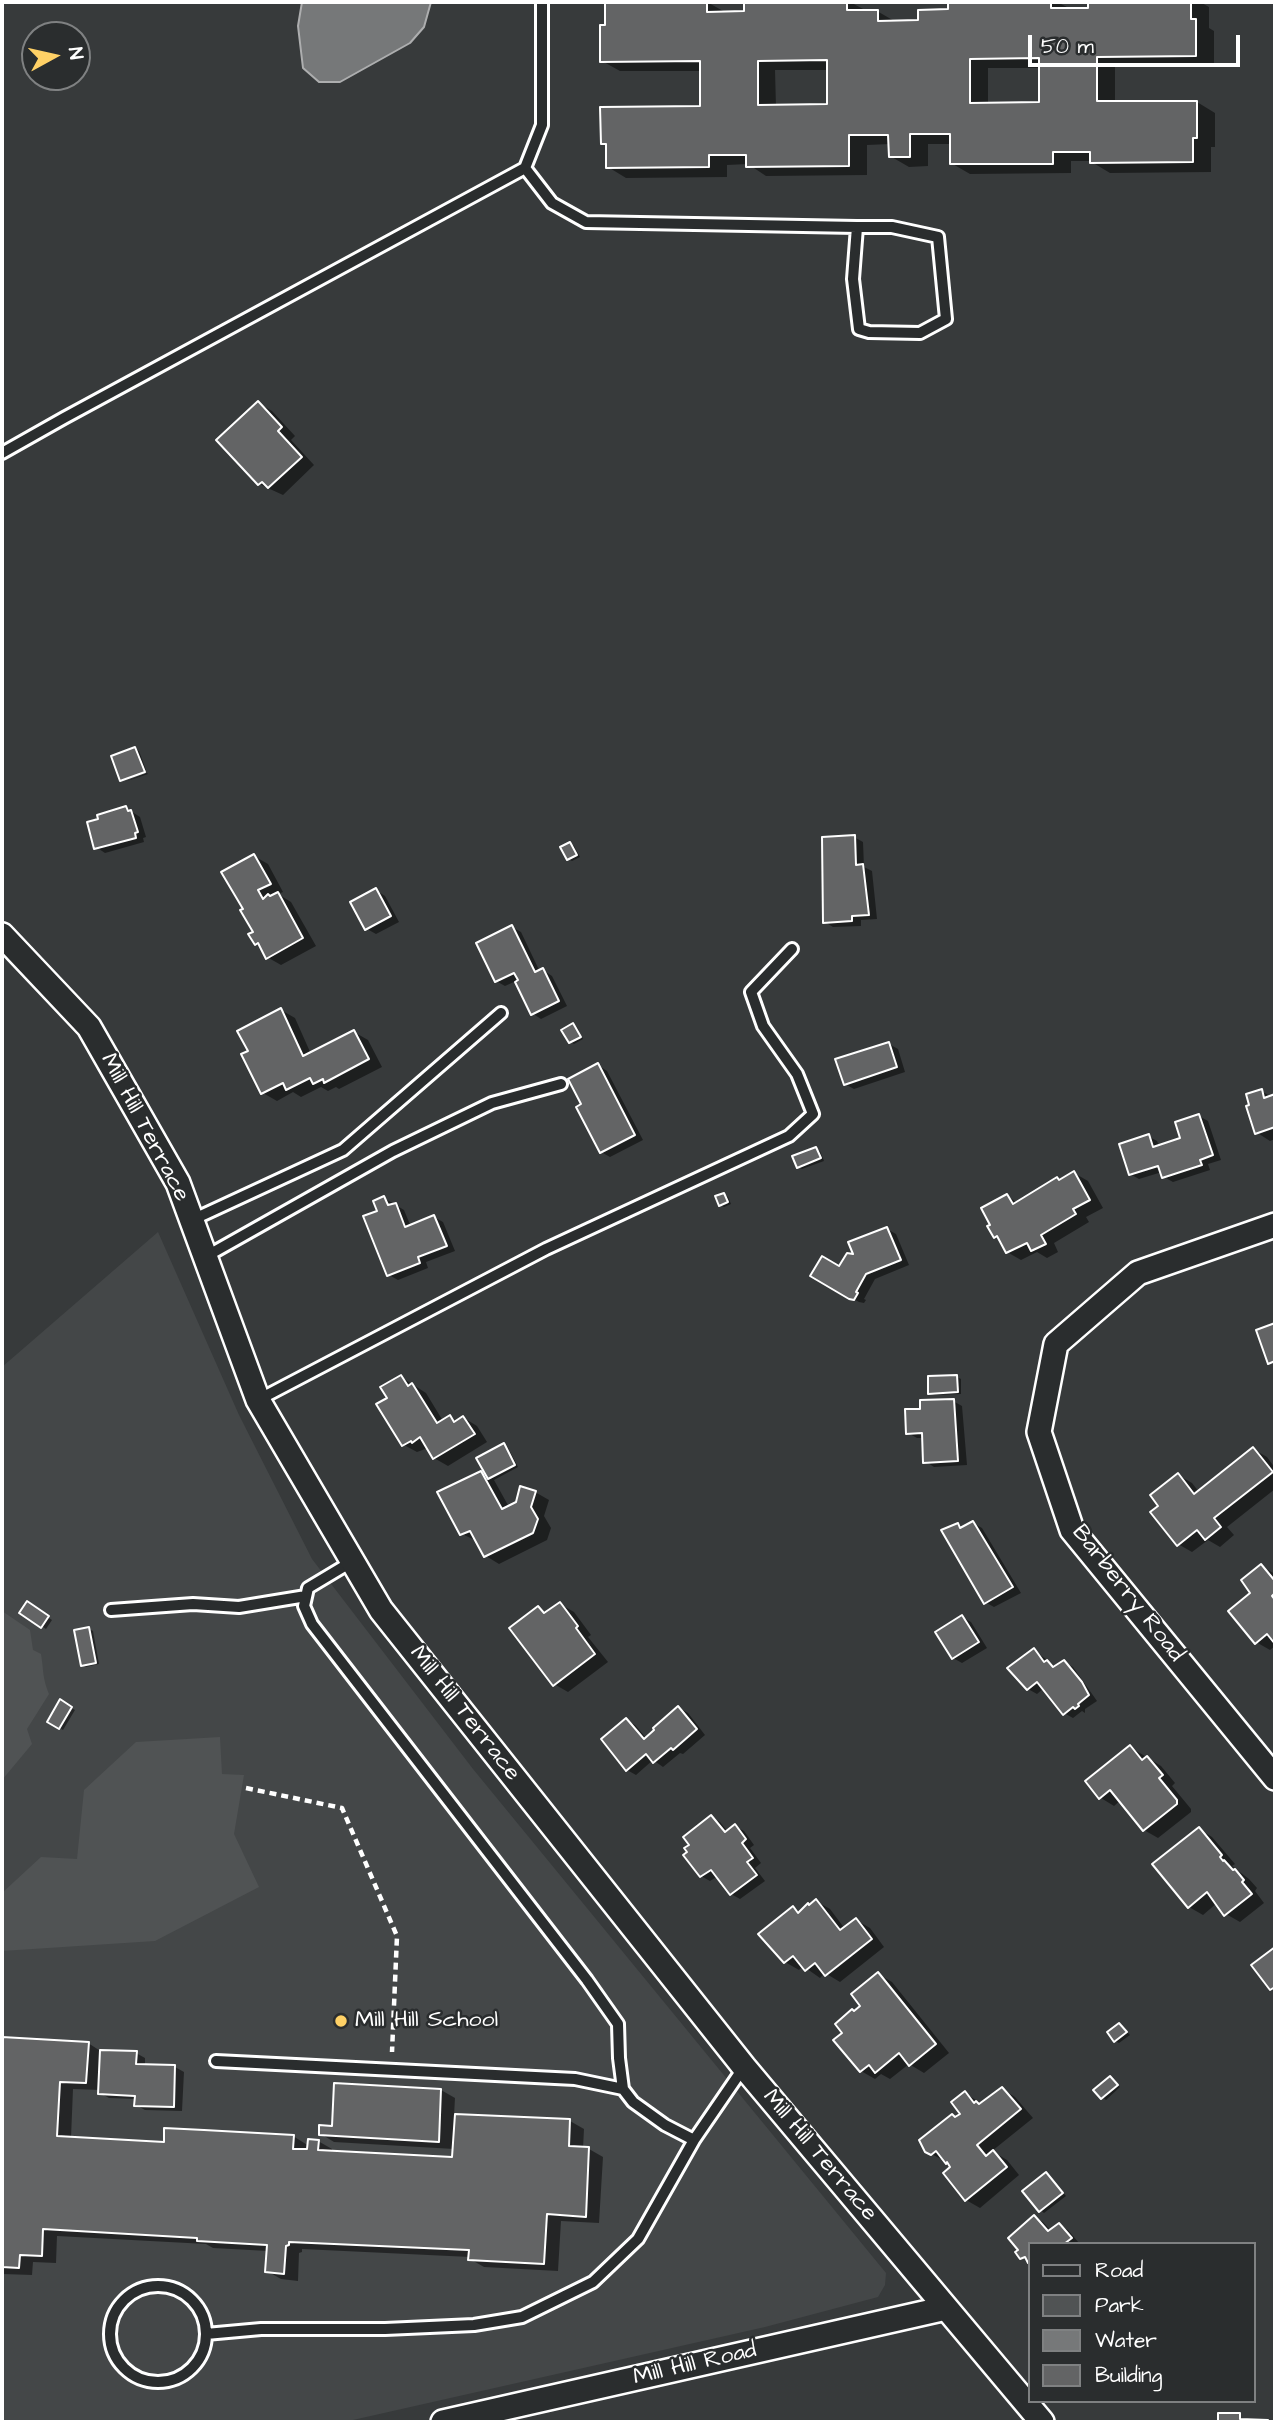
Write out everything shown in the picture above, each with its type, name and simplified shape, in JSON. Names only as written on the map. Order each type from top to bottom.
[{"type":"street","name":"Mill Hill Terrace","points":[[2,935],[89,1027],[178,1183],[258,1400],[381,1610],[744,2067],[1042,2422]]},
{"type":"street","name":"Barberry Road","points":[[1275,1225],[1138,1273],[1056,1343],[1039,1432],[1072,1530],[1275,1778]]},
{"type":"street","name":"Mill Hill Road","points":[[443,2422],[474,2419],[946,2308]]},
{"type":"lane","points":[[2,453],[525,168],[542,125],[542,2]]},
{"type":"lane","points":[[525,168],[552,203],[586,222],[892,227],[938,237],[946,319],[920,333],[869,332],[859,329],[853,279],[857,227]]},
{"type":"lane","points":[[258,1400],[546,1249],[789,1136],[813,1114],[797,1074],[763,1026],[751,992],[792,949]]},
{"type":"lane","points":[[192,1220],[343,1150],[501,1013]]},
{"type":"lane","points":[[205,1256],[418,1139],[492,1103],[561,1084]]},
{"type":"lane","points":[[353,1561],[308,1588],[304,1606],[312,1624],[587,1980],[618,2024],[623,2089],[633,2102],[695,2140]]},
{"type":"lane","points":[[111,1609],[193,1604],[239,1607],[306,1597]]},
{"type":"lane","points":[[216,2061],[575,2079],[623,2089]]},
{"type":"lane","points":[[206,2334],[261,2329],[385,2329],[461,2325],[522,2317],[593,2282],[638,2239],[695,2140],[744,2067]]},
{"type":"lane","points":[[157,2286],[176,2289],[192,2299],[203,2315],[206,2334],[203,2352],[193,2368],[177,2379],[159,2383],[140,2379],[124,2369],[114,2354],[110,2335],[113,2316],[123,2300],[139,2290],[157,2286]]},
{"type":"path","points":[[246,1788],[342,1808],[397,1936],[391,2070]]},
{"type":"shaded area","name":"Mill Hill School","points":[[158,1232],[239,1415],[312,1559],[473,1769],[886,2273],[885,2285],[878,2297],[765,2327],[344,2422],[2,2422],[2,1367]]},
{"type":"green space","points":[[2,1611],[30,1630],[33,1650],[41,1654],[49,1694],[27,1729],[32,1744],[2,1780]]},
{"type":"green space","points":[[220,1737],[222,1774],[244,1775],[234,1834],[259,1887],[155,1941],[2,1951],[2,1893],[41,1857],[77,1859],[84,1790],[136,1742]]},
{"type":"water","points":[[302,2],[431,2],[424,27],[410,43],[340,82],[319,82],[303,68],[298,26]]},
{"type":"building","points":[[605,2],[707,2],[707,12],[744,11],[744,2],[847,2],[847,10],[878,10],[878,21],[918,20],[918,10],[948,9],[948,2],[1051,2],[1051,8],[1088,8],[1088,2],[1191,2],[1191,19],[1196,19],[1196,56],[1097,57],[1097,101],[1197,101],[1197,138],[1193,138],[1193,162],[1090,163],[1090,152],[1053,152],[1053,164],[950,164],[950,134],[910,134],[910,157],[889,157],[888,135],[849,135],[849,166],[746,167],[746,155],[709,155],[709,167],[606,168],[606,144],[601,144],[600,107],[700,106],[700,61],[600,62],[600,25],[605,25]],"holes":[[[1039,58],[1039,102],[970,103],[970,59]],[[827,60],[827,104],[758,105],[758,61]]]},
{"type":"building","points":[[258,401],[282,427],[278,431],[302,457],[268,488],[262,482],[258,485],[216,440]]},
{"type":"building","points":[[135,747],[145,772],[120,781],[111,756]]},
{"type":"building","points":[[126,806],[128,811],[131,810],[138,832],[135,833],[136,838],[94,849],[87,822],[98,819],[97,815]]},
{"type":"building","points":[[855,835],[856,865],[863,864],[869,915],[852,916],[852,921],[823,923],[822,837]]},
{"type":"building","points":[[570,842],[577,855],[567,860],[560,847]]},
{"type":"building","points":[[254,854],[271,884],[258,890],[263,899],[268,894],[270,896],[278,892],[303,938],[266,959],[258,943],[255,945],[248,934],[253,932],[240,910],[243,909],[221,872]]},
{"type":"building","points":[[376,888],[391,916],[365,930],[350,902]]},
{"type":"building","points":[[512,925],[535,972],[543,968],[559,1001],[531,1015],[515,982],[518,980],[514,973],[495,982],[476,943]]},
{"type":"building","points":[[281,1008],[303,1056],[354,1030],[369,1059],[324,1083],[323,1079],[313,1084],[310,1078],[286,1090],[283,1083],[261,1094],[241,1054],[248,1051],[237,1031]]},
{"type":"building","points":[[573,1023],[581,1037],[569,1043],[561,1030]]},
{"type":"building","points":[[889,1042],[897,1067],[844,1085],[835,1059]]},
{"type":"building","points":[[598,1063],[635,1135],[600,1153],[576,1107],[581,1104],[568,1079]]},
{"type":"building","points":[[1262,1089],[1264,1098],[1275,1094],[1275,1127],[1255,1134],[1246,1106],[1249,1105],[1246,1094]]},
{"type":"building","points":[[1199,1114],[1213,1155],[1200,1160],[1202,1165],[1162,1178],[1158,1166],[1129,1175],[1119,1144],[1149,1134],[1153,1147],[1180,1138],[1175,1122]]},
{"type":"building","points":[[816,1147],[821,1158],[797,1168],[792,1156]]},
{"type":"building","points":[[1074,1171],[1090,1200],[1073,1209],[1076,1214],[1041,1235],[1046,1244],[1031,1251],[1027,1243],[1006,1253],[997,1236],[994,1238],[987,1226],[990,1225],[981,1208],[1007,1194],[1013,1204],[1057,1177],[1059,1180]]},
{"type":"building","points":[[724,1193],[728,1202],[719,1206],[715,1196]]},
{"type":"building","points":[[384,1196],[388,1205],[396,1203],[405,1227],[434,1215],[447,1246],[418,1257],[420,1263],[387,1276],[363,1216],[377,1211],[373,1201]]},
{"type":"building","points":[[887,1227],[901,1260],[866,1274],[854,1300],[810,1276],[822,1256],[839,1266],[847,1253],[853,1254],[848,1242]]},
{"type":"building","points":[[1275,1323],[1275,1361],[1268,1364],[1256,1330]]},
{"type":"building","points":[[401,1375],[408,1386],[412,1383],[437,1423],[450,1415],[454,1422],[463,1416],[475,1434],[433,1459],[420,1437],[402,1446],[376,1404],[387,1398],[380,1387]]},
{"type":"building","points":[[957,1375],[958,1392],[928,1394],[928,1376]]},
{"type":"building","points":[[954,1399],[958,1461],[923,1463],[922,1433],[906,1434],[905,1409],[920,1409],[920,1400]]},
{"type":"building","points":[[504,1443],[515,1465],[488,1479],[476,1458]]},
{"type":"building","points":[[1253,1447],[1273,1472],[1214,1518],[1221,1527],[1205,1540],[1197,1530],[1177,1546],[1150,1512],[1158,1506],[1150,1495],[1178,1473],[1194,1494]]},
{"type":"building","points":[[481,1471],[502,1509],[516,1502],[520,1486],[536,1491],[531,1507],[538,1519],[533,1533],[484,1557],[470,1531],[460,1535],[437,1492]]},
{"type":"building","points":[[973,1521],[1013,1587],[984,1604],[941,1530],[958,1523],[960,1528]]},
{"type":"building","points":[[1261,1564],[1275,1581],[1275,1593],[1272,1596],[1275,1600],[1275,1644],[1267,1634],[1255,1644],[1228,1611],[1250,1593],[1241,1580]]},
{"type":"building","points":[[27,1601],[49,1616],[41,1628],[19,1613]]},
{"type":"building","points":[[560,1602],[595,1654],[553,1686],[509,1628],[538,1606],[544,1613]]},
{"type":"building","points":[[962,1615],[979,1642],[952,1659],[935,1632]]},
{"type":"building","points":[[89,1627],[96,1663],[81,1666],[74,1630]]},
{"type":"building","points":[[1034,1648],[1044,1662],[1047,1660],[1053,1667],[1064,1660],[1082,1682],[1089,1695],[1075,1709],[1073,1707],[1063,1715],[1037,1682],[1027,1690],[1007,1668]]},
{"type":"building","points":[[60,1699],[72,1707],[59,1729],[47,1722]]},
{"type":"building","points":[[678,1706],[697,1729],[653,1763],[646,1754],[626,1771],[601,1739],[626,1718],[644,1739]]},
{"type":"building","points":[[1130,1745],[1142,1760],[1147,1756],[1163,1775],[1159,1778],[1177,1800],[1177,1804],[1143,1831],[1110,1790],[1099,1799],[1085,1781]]},
{"type":"building","points":[[711,1815],[725,1832],[735,1824],[746,1839],[742,1843],[753,1858],[747,1862],[757,1875],[730,1895],[711,1870],[700,1877],[683,1855],[687,1852],[684,1848],[689,1845],[683,1837]]},
{"type":"building","points":[[1199,1827],[1222,1855],[1220,1857],[1223,1861],[1235,1869],[1244,1880],[1242,1882],[1252,1894],[1224,1916],[1207,1892],[1188,1908],[1152,1864]]},
{"type":"building","points":[[816,1899],[840,1930],[856,1918],[872,1939],[825,1976],[815,1963],[805,1971],[793,1956],[784,1963],[758,1934],[793,1906],[798,1913]]},
{"type":"building","points":[[1275,1947],[1275,1987],[1270,1990],[1251,1965]]},
{"type":"building","points":[[878,1972],[936,2044],[909,2066],[899,2053],[875,2073],[869,2065],[860,2072],[833,2040],[842,2033],[835,2024],[852,2009],[854,2011],[860,2006],[851,1994]]},
{"type":"building","points":[[1119,2023],[1127,2032],[1114,2042],[1107,2032]]},
{"type":"building","points":[[2,2037],[89,2042],[86,2083],[60,2082],[57,2136],[164,2142],[164,2128],[204,2130],[294,2135],[293,2149],[307,2149],[308,2139],[319,2140],[318,2150],[452,2157],[455,2114],[570,2119],[569,2146],[589,2147],[586,2217],[547,2214],[544,2264],[468,2260],[469,2250],[289,2242],[286,2246],[284,2274],[265,2272],[267,2245],[43,2229],[42,2256],[20,2255],[19,2268],[2,2267]]},
{"type":"building","points":[[100,2050],[137,2051],[136,2064],[175,2065],[174,2107],[134,2106],[135,2096],[98,2094]]},
{"type":"building","points":[[1110,2076],[1118,2085],[1101,2099],[1093,2090]]},
{"type":"building","points":[[334,2083],[441,2089],[439,2142],[319,2135],[319,2125],[332,2126]]},
{"type":"building","points":[[1002,2087],[1021,2109],[977,2145],[986,2156],[993,2150],[1007,2167],[965,2201],[943,2173],[950,2167],[947,2162],[946,2164],[936,2151],[931,2155],[925,2152],[919,2140],[952,2114],[955,2117],[960,2114],[951,2102],[965,2091],[974,2103],[976,2101],[979,2104]]},
{"type":"building","points":[[1046,2172],[1063,2193],[1039,2212],[1022,2191]]},
{"type":"building","points":[[1034,2215],[1048,2231],[1059,2223],[1072,2238],[1067,2242],[1028,2242],[1028,2263],[1025,2257],[1020,2259],[1015,2252],[1018,2250],[1008,2238]]},
{"type":"building","points":[[1218,2413],[1240,2413],[1240,2419],[1268,2422],[1218,2422]]},
{"type":"place","name":"Mill Hill School","points":[[341,2021]]}]
